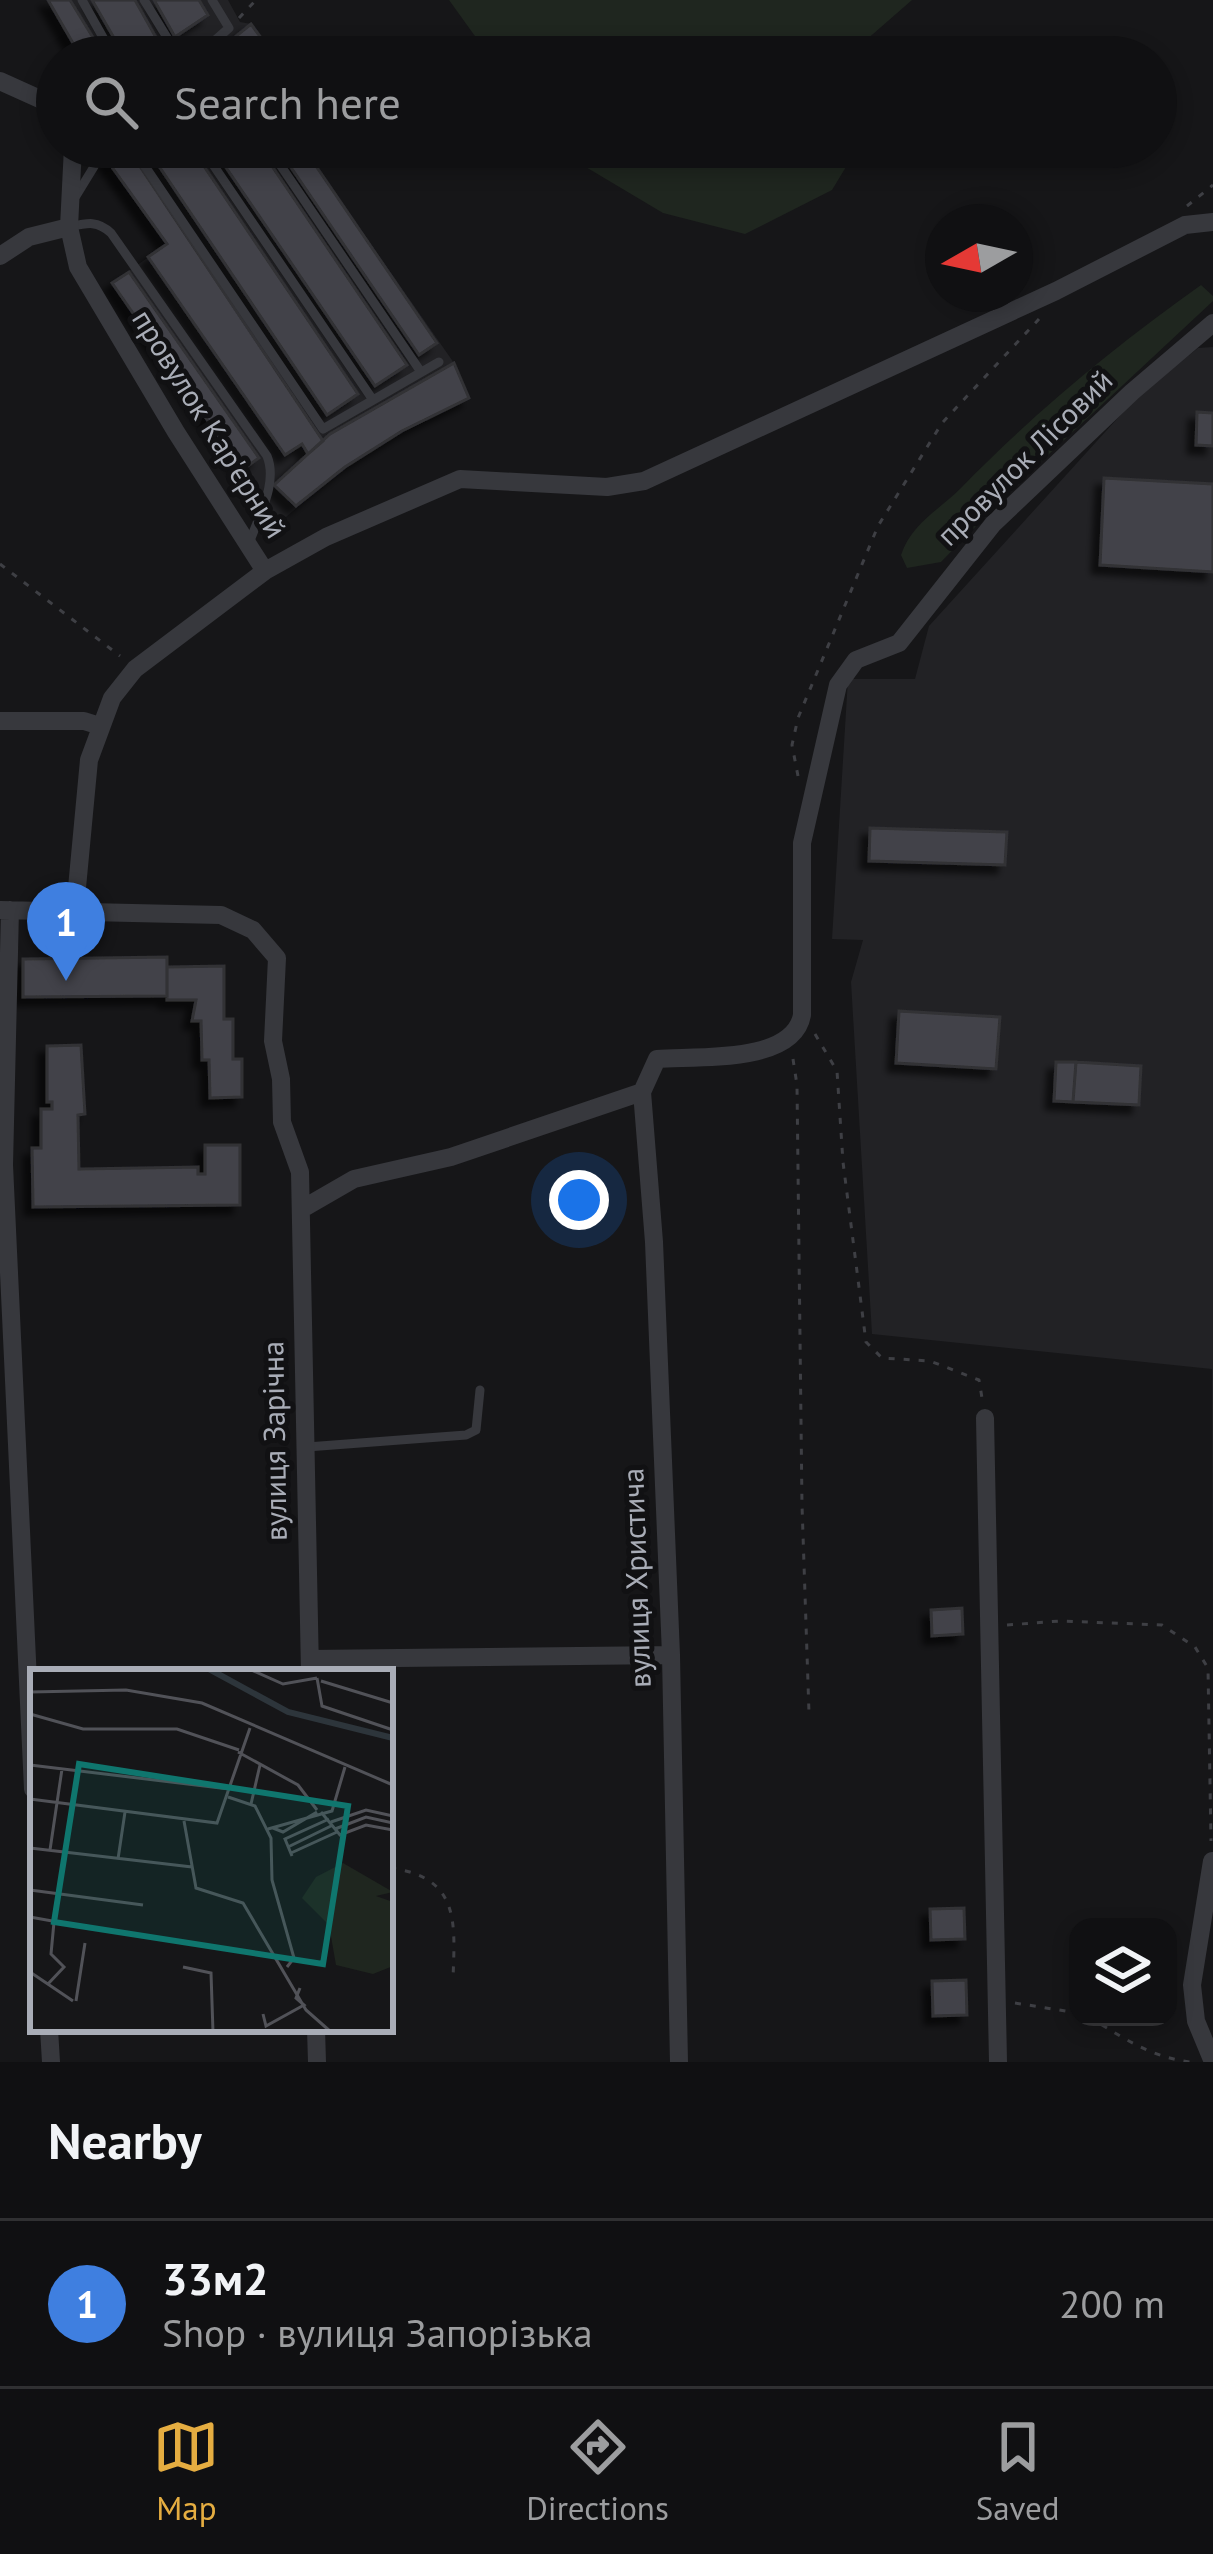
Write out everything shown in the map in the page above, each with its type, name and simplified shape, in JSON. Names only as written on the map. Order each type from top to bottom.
[{"type":"street","points":[[0,81],[36,97]]},
{"type":"street","points":[[0,256],[29,238],[69,227],[73,168]]},
{"type":"street","points":[[265,571],[326,538],[460,479],[607,487],[644,481],[1056,291],[1185,225],[1213,222]]},
{"type":"street","name":"провулок Кар'єрний","points":[[69,227],[78,267],[265,571],[135,669],[112,698],[87,776],[75,909]]},
{"type":"street","name":"провулок Лісовий","points":[[790,1040],[802,1015],[802,843],[834,700],[847,671],[869,652],[898,643],[993,524],[1132,392],[1213,323]]},
{"type":"street","points":[[0,721],[100,726]]},
{"type":"street","points":[[5,910],[4,1165],[30,1724]]},
{"type":"street","name":"вулиця Зарічна","points":[[5,910],[221,915],[253,930],[277,958],[273,1041],[281,1079],[282,1121],[297,1156],[302,1209],[310,1665]]},
{"type":"street","points":[[302,1209],[354,1179],[451,1157],[642,1092],[657,1059],[757,1051],[790,1040]]},
{"type":"street","name":"вулиця Христича","points":[[642,1092],[654,1242],[671,1655],[680,2062]]},
{"type":"street","points":[[985,1418],[998,2062]]},
{"type":"street","points":[[310,1665],[671,1655]]},
{"type":"street","points":[[1212,1861],[1192,1985],[1196,2021],[1213,2062]]},
{"type":"street","points":[[49,2032],[51,2062]]},
{"type":"lane","points":[[82,0],[102,36]]},
{"type":"lane","points":[[144,0],[166,36]]},
{"type":"lane","points":[[212,0],[229,28],[221,36]]},
{"type":"lane","points":[[70,206],[93,168]]},
{"type":"lane","points":[[145,168],[323,429],[439,362]]},
{"type":"lane","points":[[215,168],[373,400]]},
{"type":"lane","points":[[282,168],[421,372]]},
{"type":"lane","points":[[69,227],[91,222],[111,233],[267,456],[270,482],[248,546]]},
{"type":"lane","points":[[304,1448],[466,1436],[476,1430],[480,1390]]},
{"type":"path","points":[[229,28],[256,0]]},
{"type":"path","points":[[1185,225],[1185,209],[1192,198],[1213,185]]},
{"type":"path","points":[[811,805],[796,771],[792,745],[798,718],[878,526],[942,423],[1036,323],[1056,291]]},
{"type":"path","points":[[0,564],[135,669]]},
{"type":"path","points":[[802,1015],[837,1071],[866,1342],[882,1358],[929,1361],[979,1380],[985,1418]]},
{"type":"path","points":[[790,1040],[797,1085],[809,1713]]},
{"type":"path","points":[[990,1627],[1060,1621],[1162,1625],[1195,1647],[1208,1668],[1212,1861]]},
{"type":"path","points":[[393,1869],[427,1877],[452,1910],[454,1979]]},
{"type":"path","points":[[997,2003],[1028,2002],[1069,2011]]},
{"type":"path","points":[[1103,2026],[1130,2044],[1170,2060],[1192,2062]]},
{"type":"shaded area","points":[[48,0],[228,0],[240,22],[251,24],[260,36],[69,36]]},
{"type":"shaded area","points":[[449,0],[912,0],[871,36],[475,36]]},
{"type":"shaded area","points":[[114,168],[318,168],[454,363],[469,398],[402,431],[345,467],[280,522],[112,283],[167,244]]},
{"type":"shaded area","points":[[587,168],[845,168],[832,190],[745,234],[663,213]]},
{"type":"shaded area","points":[[1201,285],[1213,301],[1018,483],[941,562],[907,568],[901,555],[926,518],[1076,381]]},
{"type":"shaded area","points":[[1213,347],[1213,1635],[1212,1369],[872,1334],[851,982],[863,940],[832,939],[848,679],[915,679],[929,626],[1136,398],[1198,348]]},
{"type":"building","points":[[48,0],[70,0],[92,36],[69,36]]},
{"type":"building","points":[[92,0],[135,0],[155,36],[113,36]]},
{"type":"building","points":[[154,0],[199,0],[208,15],[174,36]]},
{"type":"building","points":[[251,24],[260,36],[236,36]]},
{"type":"building","points":[[113,168],[141,168],[323,441],[308,454],[302,444],[285,455],[148,257],[167,244]]},
{"type":"building","points":[[160,168],[205,168],[358,394],[327,415]]},
{"type":"building","points":[[226,168],[273,168],[407,365],[375,386]]},
{"type":"building","points":[[291,168],[317,168],[437,343],[419,355]]},
{"type":"building","points":[[129,272],[259,458],[242,470],[112,283]]},
{"type":"building","points":[[454,363],[469,398],[402,431],[296,506],[274,485],[330,434]]},
{"type":"building","points":[[1197,412],[1213,413],[1213,446],[1196,445]]},
{"type":"building","points":[[1104,478],[1213,484],[1213,572],[1100,565]]},
{"type":"building","points":[[870,828],[1007,832],[1005,865],[869,861]]},
{"type":"building","points":[[167,957],[167,996],[23,997],[23,959]]},
{"type":"building","points":[[224,966],[224,1019],[233,1019],[233,1059],[242,1059],[242,1097],[210,1098],[201,1021],[192,1021],[196,1000],[167,1000],[167,967]]},
{"type":"building","points":[[899,1011],[1000,1017],[996,1069],[896,1063]]},
{"type":"building","points":[[81,1045],[85,1114],[78,1115],[79,1169],[198,1167],[198,1174],[205,1174],[205,1145],[240,1145],[240,1205],[33,1207],[32,1148],[41,1148],[41,1109],[52,1109],[52,1102],[47,1102],[47,1046]]},
{"type":"building","points":[[1056,1062],[1076,1062],[1073,1102],[1054,1101]]},
{"type":"building","points":[[1076,1062],[1141,1066],[1139,1105],[1073,1102]]},
{"type":"building","points":[[962,1608],[963,1634],[932,1636],[931,1610]]},
{"type":"building","points":[[964,1908],[965,1939],[931,1940],[930,1909]]},
{"type":"building","points":[[966,1980],[967,2015],[933,2016],[932,1981]]},
{"type":"place","name":"33м2","points":[[66,981]]}]
